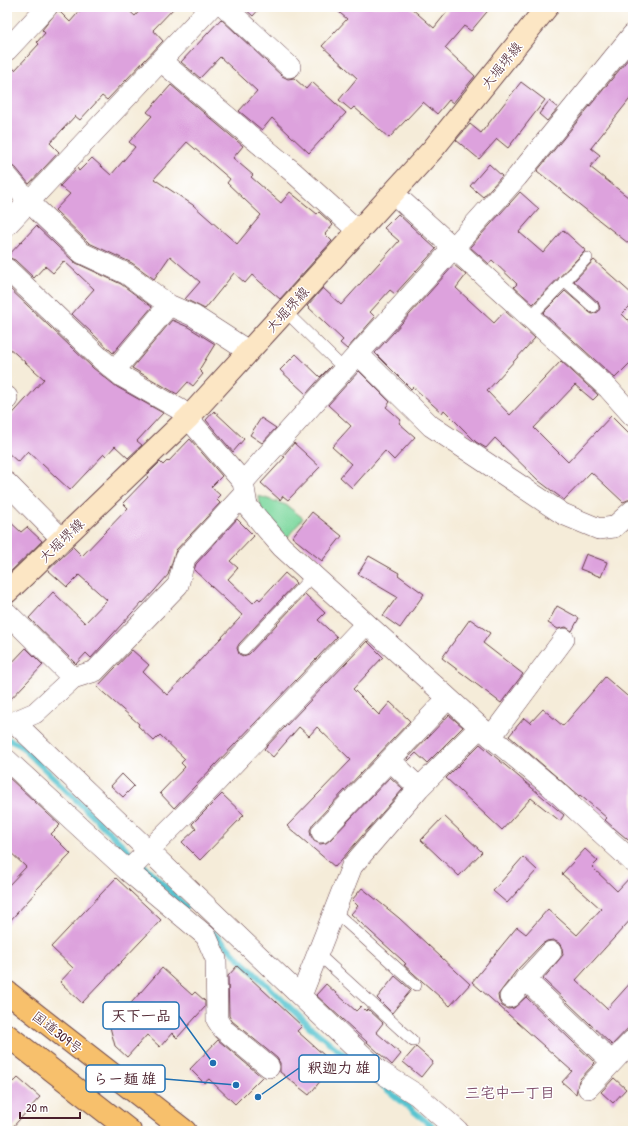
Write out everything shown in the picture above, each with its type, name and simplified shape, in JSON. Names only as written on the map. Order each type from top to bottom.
[{"type":"highway","name":"国道309号","points":[[7,992],[185,1131]]},
{"type":"highway","points":[[7,1035],[130,1131]]},
{"type":"main road","name":"大堀堺線","points":[[7,592],[188,418],[433,149],[548,7]]},
{"type":"street","points":[[7,50],[47,7]]},
{"type":"street","points":[[7,226],[211,7]]},
{"type":"street","points":[[225,7],[290,66]]},
{"type":"street","points":[[458,1131],[417,1095],[379,1071],[148,851],[11,724],[34,713],[73,678],[95,671],[178,585],[186,558],[244,487],[358,354],[517,176],[633,34]]},
{"type":"street","points":[[161,61],[293,172],[358,231]]},
{"type":"street","points":[[7,176],[29,202],[82,253],[127,274],[169,304],[194,316],[248,351]]},
{"type":"street","points":[[393,192],[608,388],[633,416]]},
{"type":"street","points":[[7,268],[101,359],[115,370],[179,410],[188,418],[244,487],[247,506],[282,547],[485,732],[548,784],[633,862]]},
{"type":"street","points":[[115,370],[169,304]]},
{"type":"street","points":[[358,354],[431,426],[562,514],[599,529],[614,527],[633,510]]},
{"type":"street","points":[[7,483],[62,539]]},
{"type":"street","points":[[7,613],[73,678]]},
{"type":"street","points":[[128,870],[201,798],[366,624]]},
{"type":"street","points":[[301,996],[352,866],[419,788],[485,732],[564,639]]},
{"type":"street","points":[[322,832],[448,698]]},
{"type":"street","points":[[7,760],[128,870],[206,936],[216,959],[217,1020],[223,1029],[269,1067]]},
{"type":"street","points":[[390,760],[419,788]]},
{"type":"street","points":[[510,997],[550,952]]},
{"type":"street","points":[[526,980],[612,1062]]},
{"type":"street","points":[[588,1088],[633,1040]]},
{"type":"lane","points":[[530,317],[587,258]]},
{"type":"lane","points":[[564,281],[593,307]]},
{"type":"lane","points":[[285,311],[336,361]]},
{"type":"lane","points":[[244,649],[313,575]]},
{"type":"lane","points":[[335,912],[416,986]]},
{"type":"lane","points":[[318,954],[413,1041]]},
{"type":"green space","points":[[259,496],[286,505],[303,518],[287,538],[261,513]]},
{"type":"building","points":[[83,7],[125,7],[135,16],[143,7],[175,7],[153,30],[163,41],[107,100],[102,96],[80,120],[75,116],[50,143],[59,152],[29,184],[16,168],[7,164],[7,62],[15,70],[39,44],[37,42],[45,33],[42,30],[58,10],[70,22]]},
{"type":"building","points":[[243,7],[261,7],[253,16]]},
{"type":"building","points":[[333,7],[410,7],[434,28],[451,7],[491,7],[471,31],[464,26],[445,48],[475,76],[453,103],[449,100],[437,114],[423,102],[389,138],[354,107],[351,110],[339,100],[357,78],[322,46],[347,19]]},
{"type":"building","points":[[221,19],[282,76],[288,79],[294,78],[306,89],[312,82],[346,113],[309,153],[272,118],[262,130],[239,111],[257,91],[220,57],[200,78],[181,62]]},
{"type":"building","points":[[633,53],[633,95],[591,148],[600,155],[590,167],[633,201],[633,247],[537,171]]},
{"type":"building","points":[[521,82],[545,100],[508,148],[497,139],[479,159],[456,140],[470,124],[481,133]]},
{"type":"building","points":[[171,85],[243,146],[233,158],[253,175],[251,177],[281,203],[290,192],[317,214],[319,212],[333,225],[325,234],[332,241],[280,299],[252,275],[245,283],[234,273],[205,309],[185,299],[200,282],[170,256],[154,279],[132,263],[89,243],[55,210],[70,194],[60,186],[77,168],[79,171],[92,158],[111,175],[135,147],[129,142],[152,116],[147,112]],"holes":[[[187,142],[230,179],[227,183],[261,215],[237,244],[193,205],[154,179]]]},
{"type":"building","points":[[549,101],[558,108],[547,121],[539,114]]},
{"type":"building","points":[[489,164],[502,176],[483,197],[470,186]]},
{"type":"building","points":[[520,192],[539,209],[519,232],[543,253],[563,230],[585,251],[533,304],[514,287],[517,284],[492,260],[489,264],[470,247]]},
{"type":"building","points":[[398,214],[436,249],[395,294],[390,290],[370,312],[375,317],[347,349],[340,343],[343,340],[307,306],[323,288],[341,305],[399,241],[384,228]]},
{"type":"building","points":[[36,226],[74,262],[121,284],[152,307],[113,353],[72,314],[94,289],[64,261],[53,273],[45,266],[34,278],[15,260],[7,257]]},
{"type":"building","points":[[594,260],[633,295],[633,303],[622,314],[633,325],[633,360],[615,378],[543,313],[565,291],[592,314],[598,312],[600,308],[598,302],[574,281]]},
{"type":"building","points":[[454,265],[466,275],[456,288],[494,323],[505,311],[535,338],[487,391],[510,415],[561,361],[598,395],[593,400],[575,385],[534,428],[568,462],[611,416],[633,438],[633,498],[623,502],[591,472],[564,500],[539,481],[495,438],[486,448],[476,442],[444,410],[442,413],[413,387],[411,389],[375,353]]},
{"type":"building","points":[[7,286],[93,368],[117,387],[163,413],[137,441],[142,445],[128,458],[115,446],[106,456],[104,454],[70,490],[28,451],[18,462],[7,452],[7,420],[44,379],[7,346]]},
{"type":"building","points":[[172,320],[188,327],[215,344],[199,370],[203,374],[193,386],[188,382],[177,394],[132,368]]},
{"type":"building","points":[[296,354],[320,377],[331,366],[306,394],[280,370]]},
{"type":"building","points":[[359,371],[390,402],[386,407],[401,420],[399,423],[415,437],[394,460],[385,451],[352,488],[340,477],[351,464],[332,447],[351,426],[328,405]]},
{"type":"building","points":[[214,411],[244,439],[233,452],[206,420]]},
{"type":"building","points":[[261,418],[276,428],[262,443],[250,435]]},
{"type":"building","points":[[190,439],[222,476],[211,487],[220,495],[216,499],[220,503],[176,550],[168,575],[155,590],[143,603],[142,602],[91,658],[86,653],[76,664],[29,618],[53,592],[85,623],[107,600],[79,575],[67,587],[48,570],[73,547],[82,556],[128,508],[123,503],[148,477],[147,475],[160,462],[163,465],[167,461],[168,462]]},
{"type":"building","points":[[294,443],[320,467],[288,500],[283,496],[280,500],[261,483],[285,457],[283,456]]},
{"type":"building","points":[[312,512],[342,536],[322,561],[292,537]]},
{"type":"building","points":[[7,519],[21,532],[27,527],[42,541],[7,575]]},
{"type":"building","points":[[237,519],[254,536],[230,561],[238,568],[228,579],[253,603],[258,598],[260,600],[285,573],[296,583],[239,644],[237,648],[239,654],[243,656],[249,654],[305,594],[325,613],[318,620],[337,637],[174,808],[160,793],[185,767],[181,763],[185,759],[160,735],[154,741],[138,726],[139,724],[97,687],[132,650],[149,665],[143,672],[167,695],[239,619],[242,615],[194,570],[196,564]]},
{"type":"building","points":[[586,554],[607,562],[601,577],[580,569]]},
{"type":"building","points":[[369,556],[399,573],[398,575],[424,594],[400,628],[383,616],[397,597],[358,574]]},
{"type":"building","points":[[557,606],[579,618],[572,631],[566,627],[558,629],[548,623]]},
{"type":"building","points":[[470,619],[490,633],[483,643],[523,674],[501,703],[442,658]]},
{"type":"building","points":[[367,641],[383,657],[353,689],[379,715],[390,702],[410,721],[313,824],[310,830],[311,836],[314,841],[320,844],[326,843],[390,777],[403,789],[335,867],[287,826],[351,760],[317,727],[309,736],[299,727],[273,757],[264,749]]},
{"type":"building","points":[[26,648],[43,665],[7,703],[7,668]]},
{"type":"building","points":[[605,677],[633,701],[633,844],[605,820],[607,818],[509,736],[524,718],[530,723],[543,709],[563,726]]},
{"type":"building","points":[[449,715],[463,727],[427,763],[416,753],[408,761],[407,759]]},
{"type":"building","points":[[480,744],[564,815],[560,821],[531,798],[502,830],[446,778]]},
{"type":"building","points":[[122,774],[134,786],[123,797],[111,786]]},
{"type":"building","points":[[7,776],[60,825],[51,834],[71,854],[35,891],[36,892],[7,924],[7,887],[26,867],[7,849]]},
{"type":"building","points":[[222,794],[244,815],[200,860],[182,842],[196,829],[192,824]]},
{"type":"building","points":[[444,816],[482,852],[459,876],[421,840]]},
{"type":"building","points":[[585,849],[598,861],[592,867],[617,891],[633,874],[633,917],[576,980],[607,1009],[633,980],[633,1023],[612,1045],[543,979],[563,955],[562,948],[559,943],[553,940],[542,944],[516,971],[498,995],[502,1006],[508,1009],[514,1008],[526,997],[595,1063],[579,1080],[576,1094],[562,1082],[572,1071],[472,982],[517,927],[526,934],[548,909],[577,935],[601,909],[562,874]]},
{"type":"building","points":[[523,857],[537,870],[507,903],[493,891]]},
{"type":"building","points":[[116,878],[161,920],[82,1003],[60,982],[73,968],[51,947]]},
{"type":"building","points":[[362,888],[399,918],[470,984],[450,1006],[404,965],[406,964],[351,914],[358,906],[352,900]]},
{"type":"building","points":[[237,966],[302,1026],[297,1031],[334,1064],[309,1095],[280,1072],[280,1063],[277,1058],[232,1021],[229,1016],[228,976]]},
{"type":"building","points":[[162,968],[192,995],[195,992],[205,1001],[205,1007],[177,1038],[172,1033],[160,1047],[147,1035],[127,1057],[115,1046],[110,1027]]},
{"type":"building","points":[[395,976],[411,990],[392,1013],[377,998]]},
{"type":"building","points":[[326,984],[356,1011],[361,1006],[366,1011],[368,1009],[383,1023],[376,1032],[401,1054],[392,1065],[316,995]]},
{"type":"building","points":[[218,1040],[262,1077],[235,1104],[209,1079],[204,1083],[190,1069]]},
{"type":"building","points":[[416,1047],[433,1062],[421,1077],[403,1062]]},
{"type":"building","points":[[7,1076],[14,1082],[18,1078],[40,1097],[9,1131],[7,1131]]},
{"type":"building","points":[[614,1078],[626,1089],[613,1103],[601,1092]]},
{"type":"waterway","points":[[7,739],[20,745],[186,907]]},
{"type":"waterway","points":[[213,933],[310,1027],[438,1131]]},
{"type":"place","name":"天下一品","points":[[213,1063]]},
{"type":"place","name":"らー麺 雄","points":[[236,1085]]},
{"type":"place","name":"釈迦力 雄","points":[[258,1097]]},
{"type":"district","name":"三宅中一丁目","points":[[510,1092]]}]
